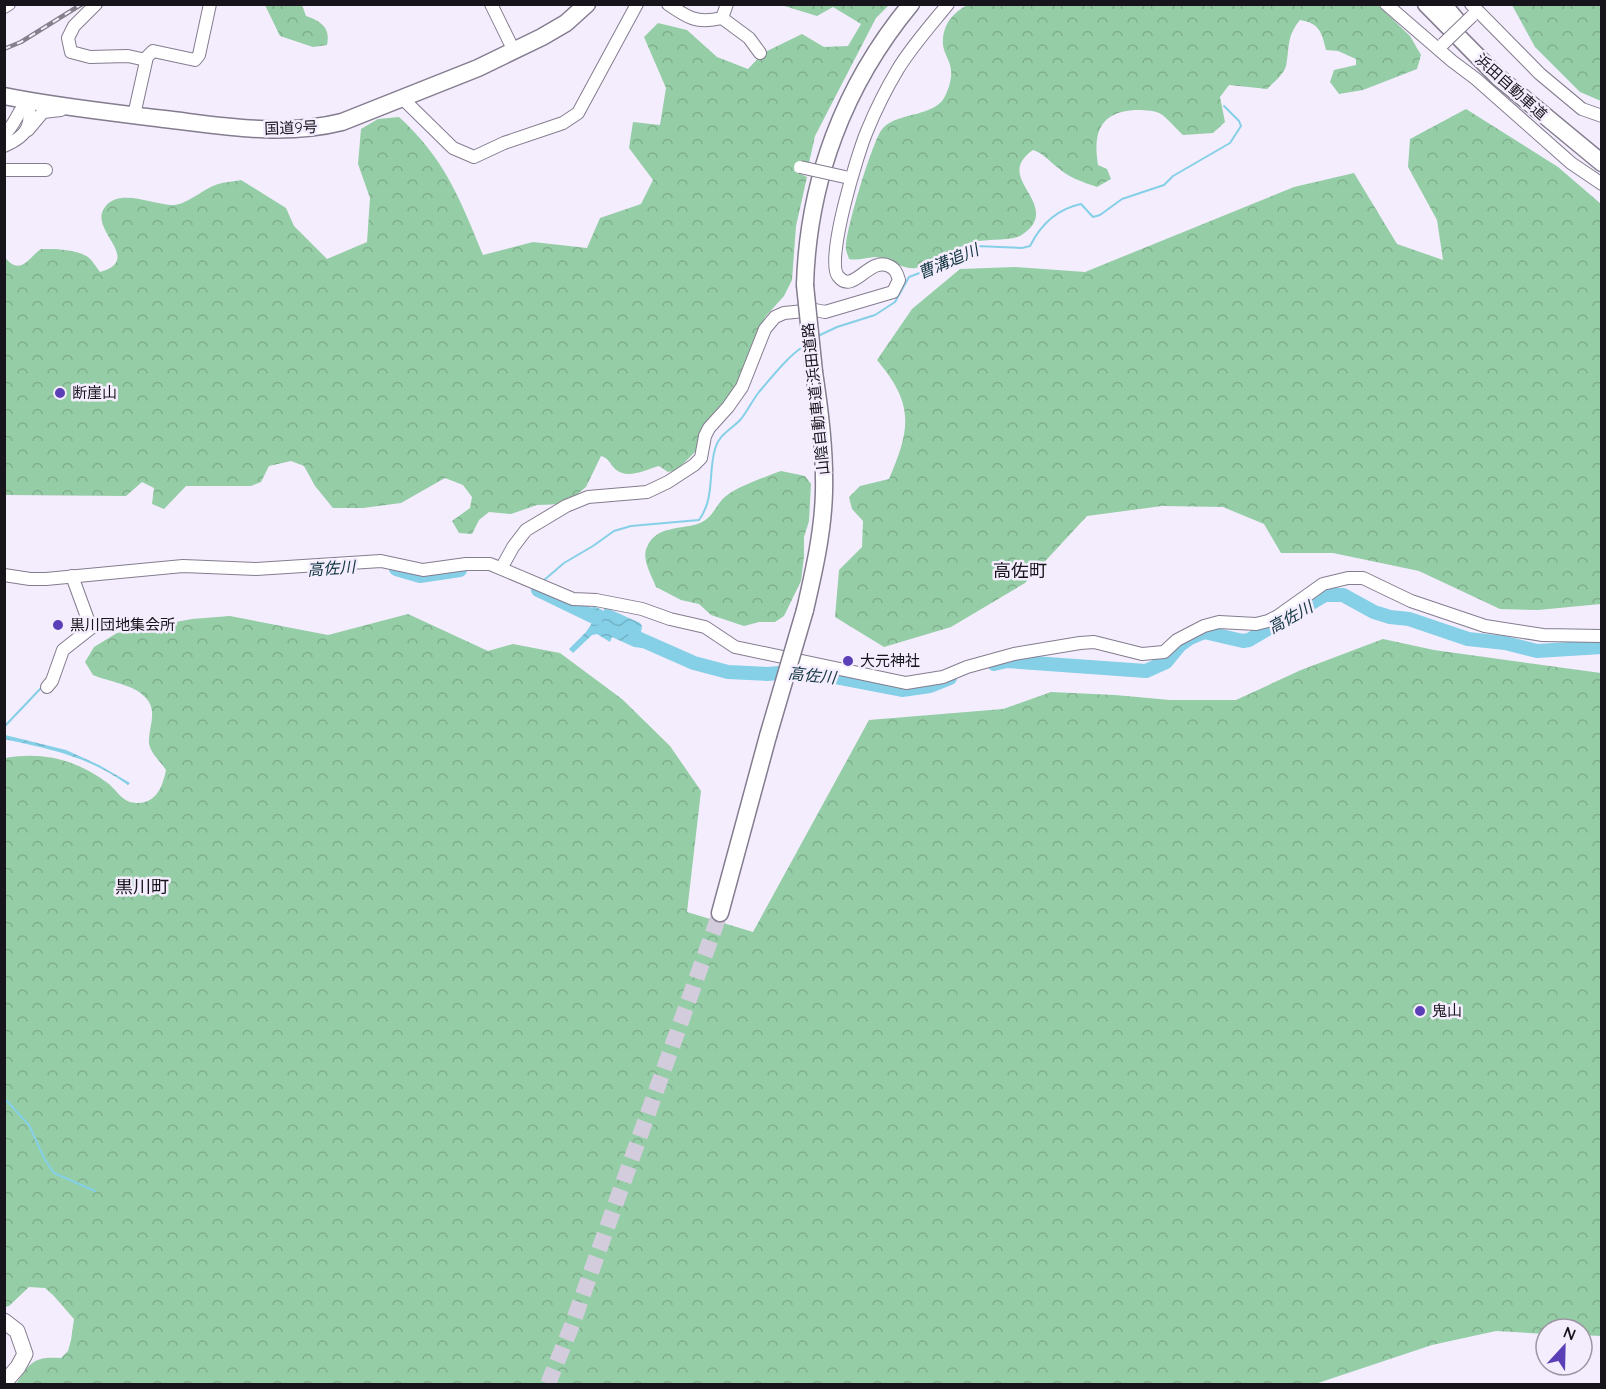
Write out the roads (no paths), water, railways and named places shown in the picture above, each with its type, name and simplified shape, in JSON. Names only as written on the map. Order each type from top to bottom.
[{"type":"highway","name":"国道9号","points":[[4,96],[83,110],[264,130],[302,130],[342,122],[478,68],[566,23],[587,4]]},
{"type":"highway","points":[[842,113],[850,85],[880,30],[899,4]]},
{"type":"highway","name":"山陰自動車道;浜田道路","points":[[720,913],[805,610],[818,549],[824,492],[823,441],[805,285],[808,238],[816,191],[842,113],[871,59],[911,4]]},
{"type":"highway","name":"浜田自動車道","points":[[1426,4],[1498,77],[1602,163]]},
{"type":"highway","name":"浜田自動車道","points":[[1442,4],[1469,14],[1535,95],[1602,150]]},
{"type":"main road","points":[[4,1321],[16,1331],[25,1354],[18,1367],[4,1383]]},
{"type":"street","points":[[4,7],[9,4]]},
{"type":"street","points":[[96,4],[74,26],[68,38],[71,52],[90,57],[128,56],[146,60]]},
{"type":"street","points":[[134,115],[146,60],[153,51],[195,60],[199,55],[210,4]]},
{"type":"street","points":[[491,4],[514,51]]},
{"type":"street","points":[[403,99],[453,148],[474,157],[504,143],[562,123],[578,112],[637,4]]},
{"type":"street","points":[[668,4],[687,18],[710,21],[722,18]]},
{"type":"street","points":[[722,18],[727,4]]},
{"type":"street","points":[[502,567],[526,530],[566,506],[588,498],[648,492],[694,465],[701,458],[705,436],[709,428],[742,387],[765,329],[775,317],[784,313],[815,310],[825,312],[893,292],[899,280],[894,268],[881,263],[874,265],[855,280],[840,279],[834,265],[837,235],[848,178],[884,93],[900,66],[948,4]]},
{"type":"street","points":[[1386,4],[1441,47],[1571,163],[1602,184]]},
{"type":"street","points":[[1441,47],[1469,14],[1582,109],[1602,116]]},
{"type":"street","points":[[722,18],[749,38],[760,53]]},
{"type":"street","points":[[27,100],[30,110],[28,130]]},
{"type":"street","points":[[4,135],[12,127],[19,109],[27,100]]},
{"type":"street","points":[[4,146],[21,137],[36,118],[50,110],[83,110]]},
{"type":"street","points":[[800,167],[848,178]]},
{"type":"street","points":[[4,170],[46,170]]},
{"type":"street","points":[[4,575],[30,579],[73,579],[183,567],[256,569],[381,561],[423,570],[479,563],[502,567],[573,598],[642,609],[670,619],[705,627],[735,647],[906,683],[943,677],[967,667],[1014,654],[1094,642],[1142,654],[1164,652],[1177,640],[1204,626],[1219,622],[1256,624],[1268,621],[1323,584],[1348,578],[1363,578],[1411,601],[1485,626],[1543,635],[1602,636]]},
{"type":"street","points":[[47,687],[52,681],[63,650],[91,628],[73,579]]},
{"type":"water","points":[[604,605],[640,623],[641,632],[653,641],[650,649],[634,647],[612,637],[610,642],[597,634],[592,635],[573,653],[569,649],[594,620],[583,617],[580,613],[582,608],[596,607],[604,611]]},
{"type":"water","points":[[5,735],[66,750],[130,783],[128,785],[85,761],[56,751],[8,740],[5,739]]},
{"type":"waterway","name":"曹溝追川","points":[[818,336],[837,327],[875,315],[895,302],[909,277],[951,261],[976,246],[1022,248],[1030,246],[1045,224],[1072,206],[1081,204],[1093,217],[1100,215],[1122,199],[1164,185],[1173,176],[1230,143],[1241,126],[1224,106]]},
{"type":"waterway","name":"曹溝追川","points":[[543,581],[564,563],[614,531],[631,526],[699,520],[707,503],[713,458],[719,440],[741,419],[759,392],[780,368],[804,346]]},
{"type":"waterway","name":"高佐川","points":[[396,569],[420,576],[460,570]]},
{"type":"waterway","name":"高佐川","points":[[538,590],[596,618]]},
{"type":"waterway","name":"高佐川","points":[[994,664],[1007,661],[1146,671],[1166,662],[1180,645],[1204,632],[1243,641],[1249,640],[1325,595],[1343,595],[1374,612],[1409,619],[1468,639],[1505,643],[1537,651],[1602,647]]},
{"type":"waterway","name":"高佐川","points":[[635,637],[694,663],[728,672],[767,674],[803,671],[902,690],[930,686],[950,678]]},
{"type":"waterway","points":[[4,727],[42,687]]},
{"type":"waterway","points":[[4,1098],[29,1125],[45,1160],[54,1173],[95,1191]]},
{"type":"tunnel","points":[[548,1384],[572,1325],[720,913]]},
{"type":"railway","points":[[4,49],[21,42],[82,4]]},
{"type":"place","name":"断崖山","points":[[60,393]]},
{"type":"place","name":"黒川団地集会所","points":[[58,625]]},
{"type":"place","name":"大元神社","points":[[848,661]]},
{"type":"place","name":"鬼山","points":[[1420,1011]]},
{"type":"district","name":"高佐町","points":[[1020,571]]},
{"type":"district","name":"黒川町","points":[[142,887]]}]
